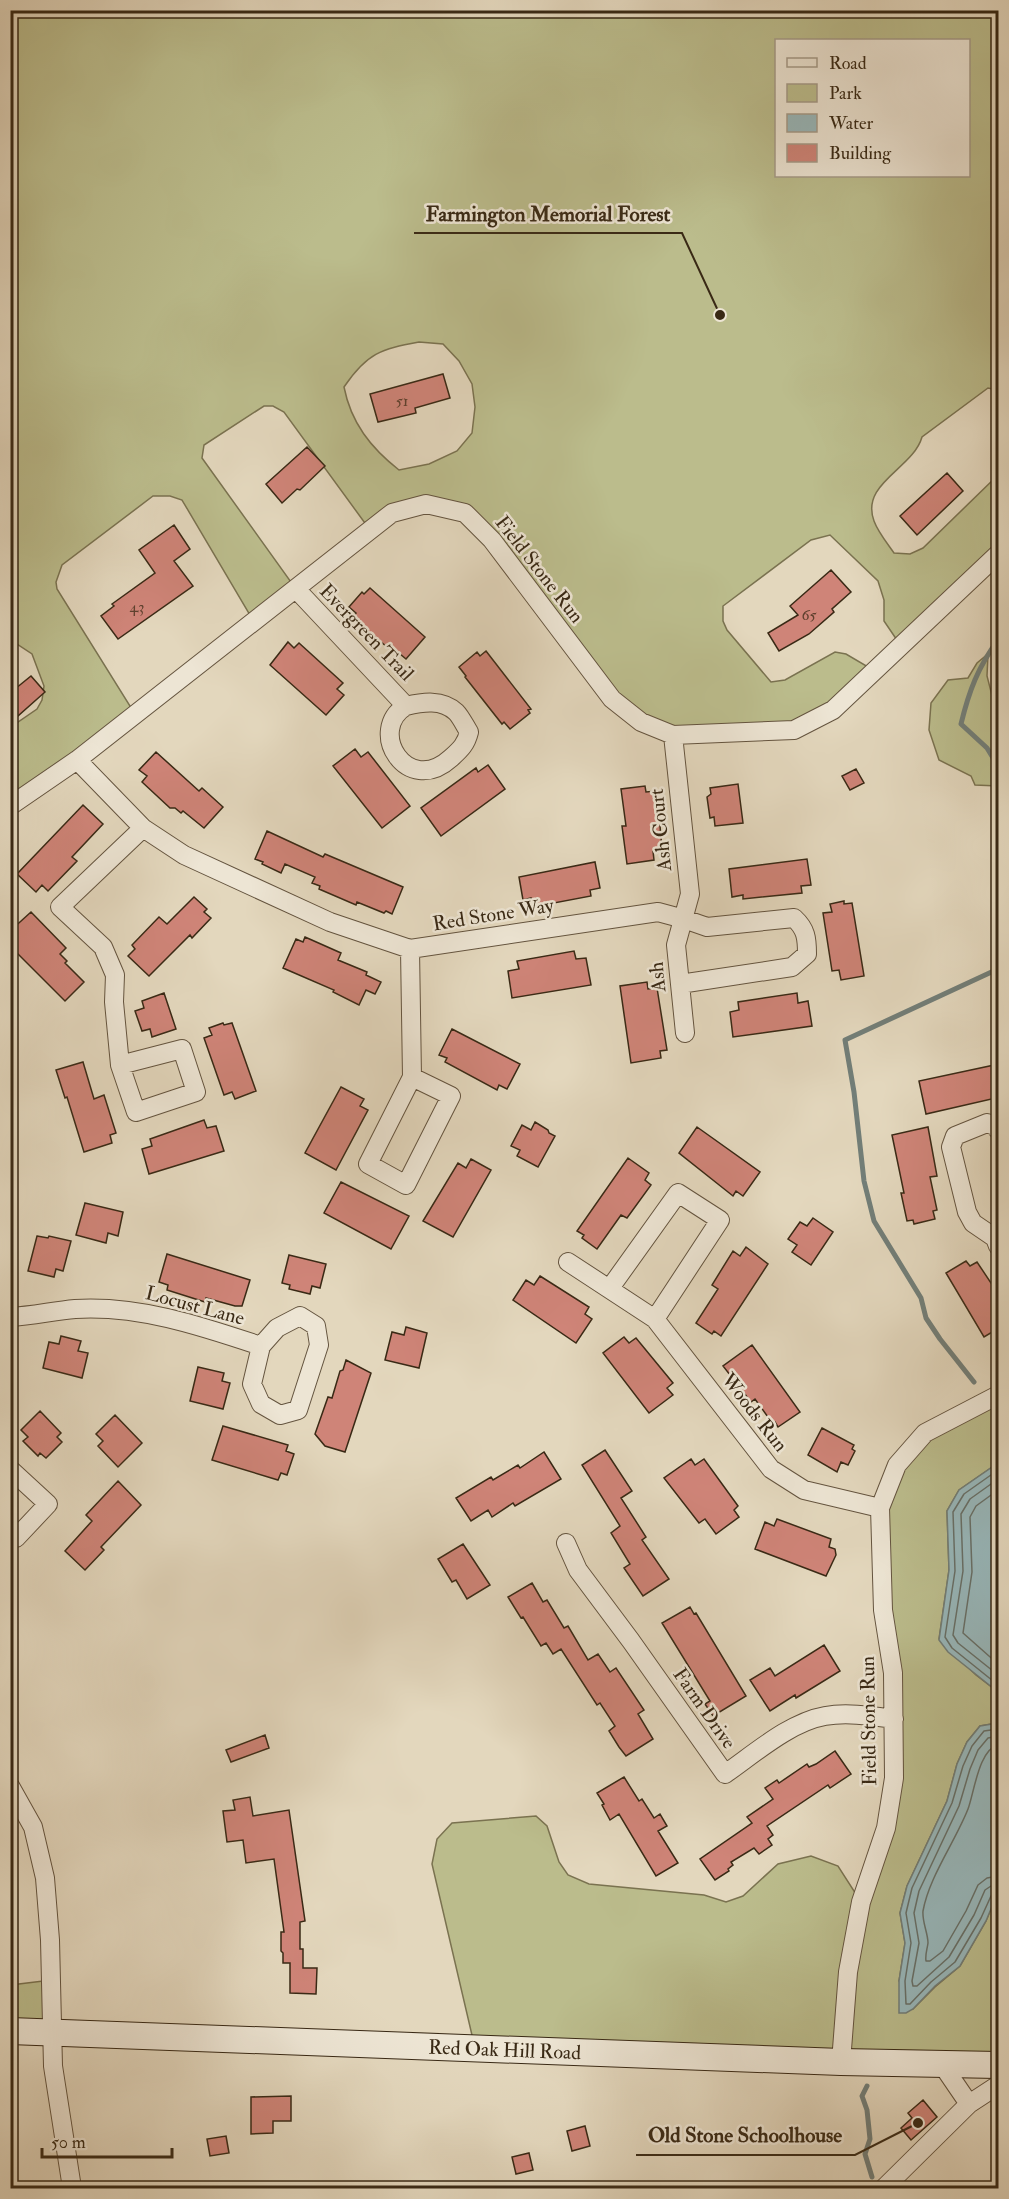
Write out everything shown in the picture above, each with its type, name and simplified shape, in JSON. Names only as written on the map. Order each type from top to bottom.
[{"type":"street","name":"Field Stone Run","points":[[10,806],[77,760],[392,513],[426,504],[465,513],[492,540],[612,699],[642,722],[673,735],[794,730],[833,710],[999,554]]},
{"type":"street","name":"Evergreen Trail","points":[[296,589],[406,706]]},
{"type":"street","name":"Evergreen Trail","points":[[421,702],[438,703],[456,712],[469,732],[466,744],[447,761],[432,770],[418,771],[408,767],[389,741],[389,725],[400,709],[406,706],[421,702]]},
{"type":"street","name":"Ash Court","points":[[673,735],[690,894],[684,919]]},
{"type":"street","name":"Red Stone Way","points":[[77,760],[143,828],[184,855],[330,922],[410,949],[658,912],[707,927],[794,918],[807,935],[807,954],[792,967],[680,984]]},
{"type":"street","points":[[120,1065],[114,1002],[115,975],[103,947],[60,907],[143,828]]},
{"type":"street","name":"Ash","points":[[684,919],[676,945],[685,1033]]},
{"type":"street","points":[[410,949],[412,1077],[368,1164],[406,1185],[451,1096],[412,1077]]},
{"type":"street","points":[[997,1239],[973,1223],[967,1212],[951,1148],[955,1136],[987,1123],[999,1130]]},
{"type":"street","points":[[610,1288],[678,1193],[720,1220],[655,1319]]},
{"type":"street","name":"Woods Run","points":[[568,1262],[655,1319],[771,1469],[804,1490],[880,1508]]},
{"type":"street","name":"Locust Lane","points":[[10,1317],[35,1316],[75,1309],[139,1312],[204,1327],[261,1346]]},
{"type":"street","name":"Locust Lane","points":[[300,1316],[316,1326],[319,1345],[298,1410],[280,1415],[261,1404],[252,1384],[261,1346],[278,1328],[300,1316]]},
{"type":"street","name":"Field Stone Run","points":[[841,2062],[848,1972],[861,1902],[886,1828],[894,1778],[893,1672],[883,1610],[880,1508],[897,1465],[925,1434],[999,1395]]},
{"type":"street","points":[[10,1469],[48,1504],[16,1538],[10,1533]]},
{"type":"street","name":"Farm Drive","points":[[566,1543],[578,1570],[725,1774],[789,1729],[824,1716],[862,1715],[894,1719]]},
{"type":"street","points":[[10,1786],[33,1827],[45,1878],[50,1940],[53,2066],[72,2188]]},
{"type":"street","name":"Red Oak Hill Road","points":[[10,2031],[999,2066]]},
{"type":"street","points":[[941,2063],[969,2104]]},
{"type":"street","points":[[884,2188],[969,2104],[999,2085]]},
{"type":"green space","points":[[11,11],[998,11],[998,390],[988,388],[922,437],[909,458],[881,486],[874,496],[872,508],[874,521],[894,553],[910,554],[923,548],[998,475],[998,554],[901,646],[884,621],[884,600],[878,581],[830,535],[811,540],[723,606],[723,621],[727,630],[771,682],[785,680],[835,652],[846,654],[875,671],[794,730],[673,735],[641,722],[465,513],[426,504],[370,530],[284,412],[273,406],[264,406],[204,445],[202,458],[296,589],[254,622],[182,500],[170,496],[153,496],[62,565],[56,582],[57,589],[135,714],[11,806],[11,727],[37,709],[42,700],[44,686],[32,654],[11,640]],"holes":[[[419,342],[443,344],[459,361],[472,384],[475,407],[472,433],[457,451],[429,464],[399,470],[371,444],[364,434],[352,412],[344,387],[360,367],[385,350]]]},
{"type":"green space","points":[[988,654],[987,676],[998,719],[998,786],[975,785],[971,776],[939,760],[929,730],[931,703],[948,680],[968,678],[977,663]]},
{"type":"green space","points":[[998,1395],[998,1463],[959,1490],[947,1511],[949,1570],[939,1639],[976,1675],[998,1692],[998,1723],[980,1726],[967,1742],[957,1764],[947,1801],[907,1886],[900,1913],[905,1943],[899,1981],[913,2009],[960,1966],[986,1921],[998,1892],[998,2065],[475,2048],[432,1864],[437,1839],[452,1823],[536,1816],[547,1826],[559,1862],[568,1875],[589,1884],[704,1895],[726,1902],[743,1896],[778,1864],[811,1856],[838,1866],[861,1902],[894,1778],[880,1508],[925,1433]]},
{"type":"green space","points":[[51,1980],[51,2032],[11,2031],[11,1985]]},
{"type":"water","points":[[998,1463],[998,1692],[948,1652],[939,1640],[949,1570],[947,1511],[959,1490]]},
{"type":"water","points":[[998,1723],[998,1892],[986,1921],[960,1966],[935,1986],[913,2009],[906,2013],[899,2013],[899,1981],[905,1943],[900,1913],[907,1886],[947,1801],[957,1764],[967,1742],[980,1726]]},
{"type":"building","points":[[443,374],[450,398],[415,408],[416,413],[378,422],[370,394]]},
{"type":"building","points":[[307,447],[325,466],[300,490],[297,489],[282,503],[266,484]]},
{"type":"building","points":[[947,473],[963,491],[917,535],[900,516]]},
{"type":"building","points":[[174,525],[190,549],[174,561],[193,586],[118,639],[101,616],[114,606],[112,604],[155,573],[139,550]]},
{"type":"building","points":[[831,570],[851,592],[832,609],[834,612],[809,634],[779,651],[768,633],[798,615],[790,606]]},
{"type":"building","points":[[370,588],[425,637],[406,659],[400,654],[398,656],[352,618],[356,613],[349,607],[362,592],[364,594]]},
{"type":"building","points":[[288,642],[294,648],[299,643],[343,683],[337,689],[344,695],[326,715],[270,665]]},
{"type":"building","points":[[486,651],[531,709],[528,710],[530,713],[510,729],[504,722],[502,724],[459,667],[477,652],[480,656]]},
{"type":"building","points":[[31,676],[45,692],[10,723],[10,693]]},
{"type":"building","points":[[355,749],[361,757],[368,752],[410,806],[382,828],[333,766]]},
{"type":"building","points":[[156,752],[199,791],[202,788],[223,807],[204,828],[183,811],[181,813],[175,808],[170,808],[142,782],[147,776],[139,770]]},
{"type":"building","points":[[488,765],[505,789],[441,836],[421,808],[476,768],[478,772]]},
{"type":"building","points":[[856,769],[864,783],[850,790],[842,776]]},
{"type":"building","points":[[738,784],[743,823],[715,826],[714,817],[710,818],[707,797],[711,794],[710,788]]},
{"type":"building","points":[[645,786],[646,792],[657,791],[662,849],[653,851],[654,860],[627,864],[622,826],[626,826],[621,789]]},
{"type":"building","points":[[83,805],[103,824],[72,857],[77,861],[48,891],[42,885],[36,892],[17,874]]},
{"type":"building","points":[[267,831],[323,857],[325,854],[403,887],[392,914],[357,902],[356,905],[319,889],[320,886],[312,883],[315,877],[285,864],[281,873],[262,864],[263,862],[255,859]]},
{"type":"building","points":[[807,859],[811,885],[801,886],[802,893],[743,899],[743,895],[732,897],[729,869]]},
{"type":"building","points":[[595,862],[600,888],[590,890],[591,896],[533,907],[531,898],[523,900],[519,877]]},
{"type":"building","points":[[194,897],[207,909],[204,912],[211,918],[192,938],[190,935],[149,976],[128,956],[135,949],[132,945],[159,917],[167,924]]},
{"type":"building","points":[[844,901],[844,904],[852,903],[864,976],[841,980],[839,970],[832,971],[823,913],[832,912],[830,904]]},
{"type":"building","points":[[31,912],[66,948],[60,954],[67,961],[65,963],[84,982],[65,1001],[10,946],[10,931]]},
{"type":"building","points":[[305,937],[341,953],[338,960],[367,972],[366,975],[381,982],[375,994],[366,990],[359,1005],[333,992],[334,990],[283,968],[296,939],[303,942]]},
{"type":"building","points":[[574,951],[576,959],[586,958],[591,985],[512,998],[508,971],[519,969],[517,961]]},
{"type":"building","points":[[647,982],[648,989],[657,988],[667,1050],[660,1051],[661,1058],[631,1063],[620,986]]},
{"type":"building","points":[[164,993],[176,1029],[152,1037],[150,1029],[142,1031],[135,1011],[144,1008],[142,1001]]},
{"type":"building","points":[[797,993],[798,1003],[808,1001],[812,1026],[733,1037],[730,1012],[739,1010],[738,1002]]},
{"type":"building","points":[[223,1023],[224,1025],[232,1023],[256,1091],[235,1099],[232,1092],[224,1095],[204,1038],[212,1035],[209,1028]]},
{"type":"building","points":[[452,1029],[520,1064],[507,1089],[499,1085],[497,1090],[445,1062],[447,1058],[439,1055]]},
{"type":"building","points":[[83,1062],[94,1099],[104,1095],[116,1133],[110,1135],[112,1143],[84,1152],[56,1070]]},
{"type":"building","points":[[999,1064],[999,1089],[994,1090],[996,1098],[926,1114],[919,1081]]},
{"type":"building","points":[[341,1087],[364,1099],[360,1106],[368,1110],[336,1170],[305,1153]]},
{"type":"building","points":[[204,1120],[207,1128],[216,1126],[224,1151],[149,1174],[142,1149],[152,1146],[150,1139]]},
{"type":"building","points":[[535,1122],[555,1136],[538,1167],[517,1156],[520,1150],[511,1146],[522,1125],[531,1130]]},
{"type":"building","points":[[697,1127],[760,1172],[743,1196],[736,1191],[733,1196],[679,1153]]},
{"type":"building","points":[[928,1127],[937,1176],[930,1177],[937,1210],[933,1211],[935,1219],[914,1224],[913,1220],[907,1221],[901,1193],[904,1193],[892,1135]]},
{"type":"building","points":[[628,1158],[649,1173],[645,1180],[651,1185],[627,1218],[621,1215],[597,1249],[582,1238],[584,1235],[577,1231]]},
{"type":"building","points":[[471,1159],[491,1170],[453,1237],[423,1221],[458,1163],[466,1168]]},
{"type":"building","points":[[341,1182],[409,1216],[391,1249],[324,1213]]},
{"type":"building","points":[[85,1203],[123,1212],[118,1236],[108,1233],[106,1243],[76,1235]]},
{"type":"building","points":[[813,1218],[833,1232],[811,1265],[792,1252],[797,1245],[788,1239],[800,1222],[807,1226]]},
{"type":"building","points":[[37,1236],[71,1241],[63,1271],[56,1269],[54,1277],[28,1271]]},
{"type":"building","points":[[746,1247],[768,1264],[721,1336],[714,1331],[712,1334],[696,1323],[718,1289],[712,1285],[733,1251],[740,1256]]},
{"type":"building","points":[[167,1254],[250,1280],[242,1306],[206,1298],[205,1302],[167,1290],[168,1285],[159,1282]]},
{"type":"building","points":[[289,1255],[326,1264],[320,1288],[312,1286],[310,1294],[289,1289],[290,1285],[282,1283]]},
{"type":"building","points":[[966,1261],[970,1266],[977,1262],[999,1295],[999,1328],[984,1337],[946,1273]]},
{"type":"building","points":[[540,1276],[589,1307],[585,1314],[592,1319],[576,1343],[513,1300],[526,1280],[534,1285]]},
{"type":"building","points":[[406,1327],[427,1333],[419,1368],[385,1360],[392,1332],[404,1335]]},
{"type":"building","points":[[61,1336],[81,1341],[78,1351],[88,1353],[82,1378],[43,1368],[49,1342],[59,1344]]},
{"type":"building","points":[[624,1337],[629,1343],[636,1338],[673,1383],[667,1388],[673,1395],[649,1413],[603,1353]]},
{"type":"building","points":[[752,1345],[800,1412],[778,1427],[775,1422],[773,1424],[755,1399],[751,1402],[723,1366]]},
{"type":"building","points":[[346,1360],[371,1373],[345,1452],[325,1446],[315,1434],[328,1397],[332,1398],[340,1371],[343,1370]]},
{"type":"building","points":[[198,1367],[224,1373],[222,1381],[230,1383],[223,1409],[190,1401]]},
{"type":"building","points":[[40,1411],[61,1433],[57,1437],[62,1442],[46,1458],[40,1453],[38,1456],[23,1441],[28,1437],[21,1430]]},
{"type":"building","points":[[115,1415],[142,1443],[118,1467],[98,1446],[103,1441],[96,1434]]},
{"type":"building","points":[[223,1426],[288,1445],[286,1451],[294,1454],[287,1475],[281,1473],[278,1480],[212,1460]]},
{"type":"building","points":[[822,1428],[854,1445],[852,1449],[855,1451],[848,1465],[841,1462],[837,1472],[808,1455]]},
{"type":"building","points":[[605,1450],[632,1491],[621,1498],[646,1537],[642,1540],[669,1579],[643,1596],[624,1568],[630,1564],[611,1533],[620,1526],[582,1465]]},
{"type":"building","points":[[544,1452],[561,1479],[515,1506],[513,1503],[492,1517],[488,1510],[471,1521],[456,1498],[491,1477],[493,1480],[518,1465],[520,1468]]},
{"type":"building","points":[[691,1459],[695,1465],[704,1459],[738,1506],[734,1510],[739,1517],[716,1534],[705,1519],[699,1523],[664,1478]]},
{"type":"building","points":[[118,1481],[141,1505],[101,1547],[104,1550],[85,1570],[65,1551],[92,1521],[86,1515]]},
{"type":"building","points":[[777,1519],[831,1539],[829,1547],[835,1549],[836,1555],[826,1576],[755,1549],[765,1522],[774,1526]]},
{"type":"building","points":[[463,1544],[490,1585],[467,1599],[456,1580],[452,1582],[438,1559]]},
{"type":"building","points":[[532,1583],[543,1602],[547,1600],[564,1628],[568,1626],[588,1660],[598,1654],[610,1672],[616,1668],[644,1710],[638,1714],[653,1739],[626,1756],[619,1747],[609,1731],[615,1726],[600,1703],[597,1705],[561,1649],[553,1654],[546,1643],[541,1646],[508,1597]]},
{"type":"building","points":[[690,1607],[694,1614],[696,1613],[746,1696],[713,1716],[705,1704],[710,1701],[662,1623]]},
{"type":"building","points":[[824,1645],[840,1671],[770,1711],[750,1680],[770,1668],[775,1676]]},
{"type":"building","points":[[265,1735],[269,1748],[231,1762],[226,1750]]},
{"type":"building","points":[[835,1751],[851,1774],[830,1788],[828,1785],[767,1826],[773,1835],[768,1839],[772,1845],[759,1854],[754,1848],[731,1862],[733,1865],[728,1869],[729,1871],[715,1880],[700,1859],[752,1823],[747,1817],[773,1799],[765,1788],[777,1780],[779,1783],[807,1764],[809,1767],[816,1764]]},
{"type":"building","points":[[624,1777],[639,1801],[642,1799],[654,1818],[660,1814],[667,1826],[658,1831],[678,1863],[656,1876],[619,1814],[610,1820],[597,1793]]},
{"type":"building","points":[[250,1797],[253,1816],[289,1810],[305,1921],[300,1922],[300,1949],[303,1949],[303,1968],[317,1968],[316,1994],[290,1993],[290,1963],[283,1963],[281,1951],[281,1932],[284,1932],[274,1859],[246,1863],[243,1840],[227,1842],[223,1811],[235,1810],[233,1800]]},
{"type":"building","points":[[291,2096],[291,2121],[273,2121],[273,2133],[251,2134],[251,2097]]},
{"type":"building","points":[[923,2100],[937,2117],[911,2140],[901,2128],[912,2118],[908,2113]]},
{"type":"building","points":[[585,2126],[590,2146],[572,2151],[567,2131]]},
{"type":"building","points":[[226,2136],[229,2153],[210,2156],[207,2139]]},
{"type":"building","points":[[529,2153],[533,2170],[516,2174],[512,2157]]},
{"type":"waterway","points":[[998,640],[975,680],[961,724],[987,748],[998,766]]},
{"type":"waterway","points":[[974,1382],[926,1318],[921,1298],[874,1221],[864,1181],[854,1092],[845,1040],[998,969]]},
{"type":"waterway","points":[[867,2086],[862,2096],[867,2110],[870,2139],[865,2154],[872,2177]]},
{"type":"place","name":"Farmington Memorial Forest","points":[[720,315]]},
{"type":"place","name":"Old Stone Schoolhouse","points":[[918,2123]]}]
